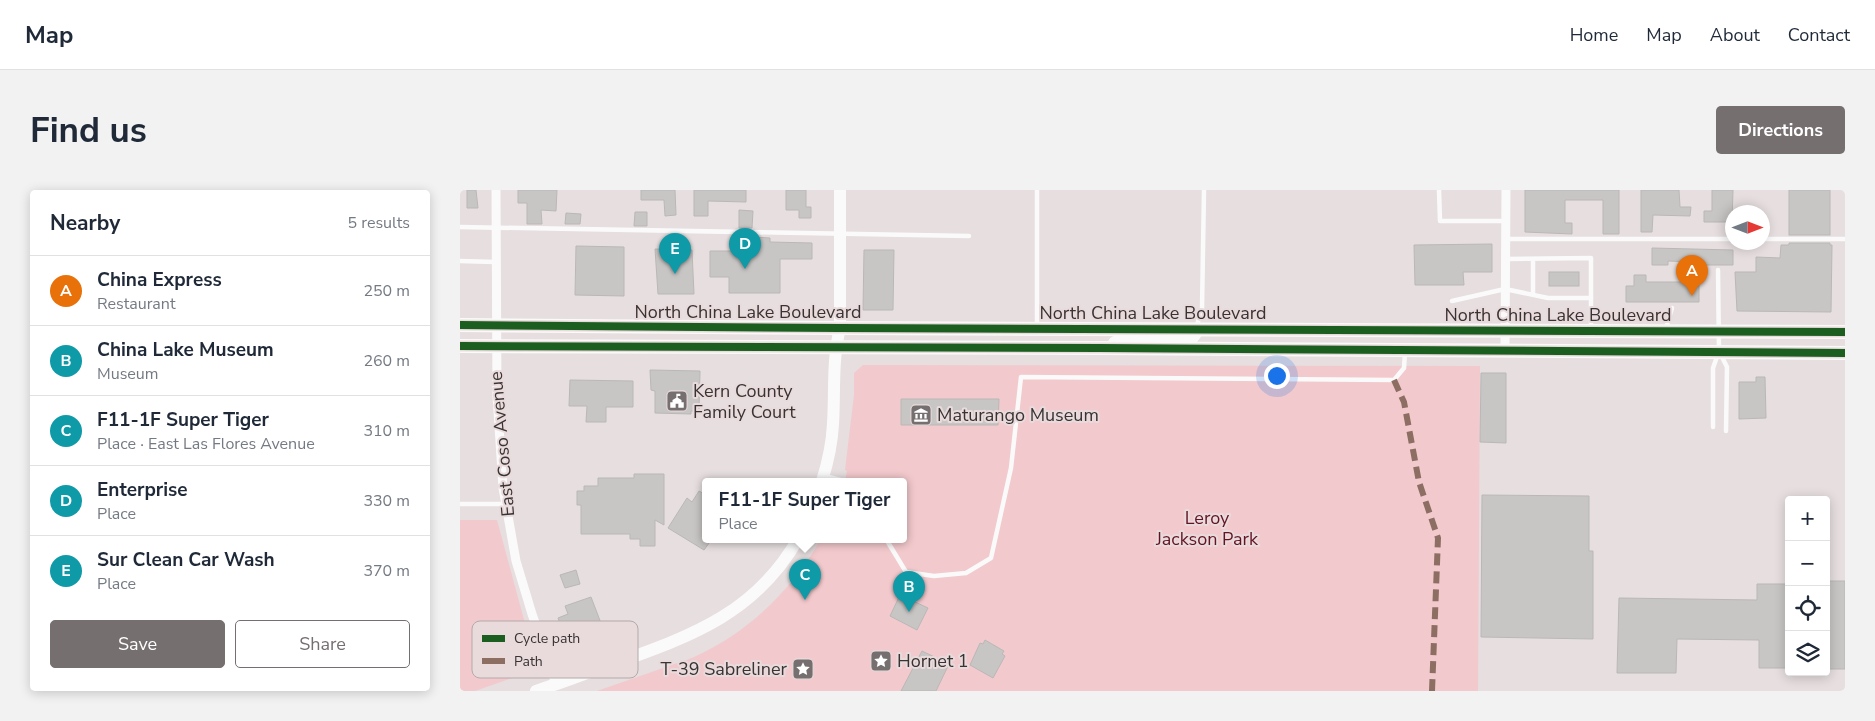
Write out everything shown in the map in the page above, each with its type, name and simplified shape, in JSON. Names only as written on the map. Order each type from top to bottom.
[{"type":"main road","name":"North China Lake Boulevard","points":[[460,325],[1845,332]]},
{"type":"main road","points":[[1100,348],[1128,338],[1188,340],[1194,335],[1195,329]]},
{"type":"main road","name":"North China Lake Boulevard","points":[[460,346],[1845,353]]},
{"type":"street","name":"East Coso Avenue","points":[[496,190],[498,438],[505,504],[516,561],[535,621]]},
{"type":"street","points":[[823,478],[831,447],[835,348],[840,328],[840,190]]},
{"type":"street","points":[[1505,350],[1506,190]]},
{"type":"street","points":[[638,655],[676,642],[718,620],[751,596],[770,577],[795,543]]},
{"type":"street","name":"East Coso Avenue","points":[[554,678],[556,684]]},
{"type":"street","points":[[536,691],[573,678]]},
{"type":"lane","points":[[1036,190],[1037,328]]},
{"type":"lane","points":[[1195,329],[1202,309],[1204,190]]},
{"type":"lane","points":[[1439,190],[1440,221],[1506,220]]},
{"type":"lane","points":[[460,227],[840,232],[844,235],[969,236]]},
{"type":"lane","points":[[1506,239],[1725,239]]},
{"type":"lane","points":[[1770,239],[1845,239]]},
{"type":"lane","points":[[1506,260],[1591,258],[1591,330]]},
{"type":"lane","points":[[1533,260],[1533,294]]},
{"type":"lane","points":[[460,261],[496,262]]},
{"type":"lane","points":[[1713,427],[1713,368],[1719,351],[1718,270]]},
{"type":"lane","points":[[1452,301],[1505,289],[1548,298],[1591,298]]},
{"type":"lane","points":[[1665,331],[1672,308]]},
{"type":"lane","points":[[888,543],[906,572],[934,576],[966,572],[991,558],[1011,468],[1021,377],[1394,380],[1404,368],[1405,350]]},
{"type":"lane","points":[[1719,351],[1726,367],[1726,431]]},
{"type":"lane","points":[[460,504],[505,504]]},
{"type":"green space","name":"Leroy Jackson Park","points":[[863,365],[1480,366],[1478,691],[597,691],[691,658],[733,636],[767,608],[797,576],[818,543],[907,543],[907,478],[846,478],[854,395],[854,373]]},
{"type":"green space","points":[[460,520],[497,520],[524,621],[472,621],[472,678],[512,678],[475,691],[460,691]]},
{"type":"building","points":[[467,190],[476,190],[478,208],[467,208]]},
{"type":"building","points":[[518,190],[557,190],[556,211],[541,210],[542,224],[527,224],[527,203],[518,203]]},
{"type":"building","points":[[641,190],[675,190],[676,215],[665,216],[664,200],[641,200]]},
{"type":"building","points":[[694,190],[746,190],[746,202],[708,201],[708,216],[694,216]]},
{"type":"building","points":[[786,190],[806,190],[806,207],[811,207],[811,218],[799,218],[799,210],[786,210]]},
{"type":"building","points":[[1525,190],[1619,190],[1619,234],[1603,234],[1603,200],[1565,200],[1565,223],[1572,223],[1572,234],[1525,232]]},
{"type":"building","points":[[1641,190],[1679,190],[1680,207],[1691,207],[1690,216],[1653,215],[1652,232],[1641,232]]},
{"type":"building","points":[[1712,190],[1733,190],[1733,205],[1725,205],[1725,222],[1704,222],[1704,211],[1712,211]]},
{"type":"building","points":[[1789,190],[1830,190],[1830,235],[1789,235]]},
{"type":"building","points":[[739,210],[753,211],[752,228],[739,228]]},
{"type":"building","points":[[635,212],[647,212],[647,226],[634,226]]},
{"type":"building","points":[[566,213],[581,214],[580,224],[565,224]]},
{"type":"building","points":[[739,236],[770,238],[770,242],[812,243],[812,259],[780,259],[780,293],[729,293],[729,277],[710,277],[710,251],[732,251],[732,238],[739,238]]},
{"type":"building","points":[[1789,243],[1830,243],[1832,245],[1831,312],[1737,311],[1735,272],[1756,272],[1756,257],[1780,258],[1781,245],[1789,245]]},
{"type":"building","points":[[1492,244],[1492,272],[1463,272],[1464,285],[1415,285],[1414,245]]},
{"type":"building","points":[[576,246],[624,247],[624,296],[575,295]]},
{"type":"building","points":[[1652,248],[1733,250],[1733,265],[1692,265],[1693,262],[1668,261],[1668,265],[1652,265]]},
{"type":"building","points":[[655,249],[692,250],[694,294],[658,294]]},
{"type":"building","points":[[864,250],[894,250],[893,310],[863,310]]},
{"type":"building","points":[[1549,272],[1579,272],[1579,286],[1549,286]]},
{"type":"building","points":[[1634,275],[1646,275],[1646,282],[1699,282],[1699,302],[1626,302],[1626,286],[1634,286]]},
{"type":"building","name":"Kern County Family Court","points":[[650,370],[700,371],[699,412],[691,411],[691,414],[655,413],[655,391],[651,390]]},
{"type":"building","points":[[1481,373],[1506,373],[1506,443],[1480,442]]},
{"type":"building","points":[[1756,377],[1765,377],[1766,418],[1739,419],[1739,382],[1756,382]]},
{"type":"building","points":[[570,380],[633,381],[633,407],[606,407],[606,422],[586,422],[587,406],[569,406]]},
{"type":"building","points":[[901,399],[999,399],[998,425],[901,425]]},
{"type":"building","points":[[634,474],[664,474],[664,525],[655,520],[655,546],[640,546],[640,539],[630,539],[630,534],[581,534],[581,505],[577,505],[577,491],[584,491],[584,486],[598,486],[598,478],[634,478]]},
{"type":"building","points":[[699,491],[702,493],[702,543],[709,543],[704,550],[668,528],[687,498],[692,502]]},
{"type":"building","points":[[1482,495],[1589,496],[1589,551],[1593,551],[1593,639],[1481,637]]},
{"type":"building","points":[[576,570],[580,584],[565,588],[560,575]]},
{"type":"building","points":[[1830,581],[1845,581],[1845,669],[1830,669]]},
{"type":"building","points":[[1757,584],[1785,584],[1785,668],[1759,668],[1759,640],[1677,639],[1676,673],[1617,673],[1619,598],[1757,600]]},
{"type":"building","points":[[900,595],[928,608],[917,630],[890,616]]},
{"type":"building","points":[[591,597],[600,621],[559,621],[558,618],[568,614],[565,606]]},
{"type":"building","points":[[985,640],[1004,651],[1002,654],[1005,656],[993,678],[970,665],[980,643],[983,644]]},
{"type":"building","points":[[922,651],[949,664],[936,691],[901,691]]},
{"type":"marked path","points":[[1394,380],[1404,402],[1419,482],[1438,538],[1432,691]]},
{"type":"cycle path","points":[[460,325],[1845,332]]},
{"type":"cycle path","points":[[460,346],[1845,353]]},
{"type":"place","name":"Enterprise","points":[[745,269]]},
{"type":"place","name":"Sur Clean Car Wash","points":[[675,274]]},
{"type":"place","name":"China Express","points":[[1692,296]]},
{"type":"place","name":"Kern County Family Court","points":[[677,401]]},
{"type":"place","name":"Maturango Museum","points":[[921,415]]},
{"type":"place","name":"F11-1F Super Tiger","points":[[805,600]]},
{"type":"place","name":"China Lake Museum","points":[[909,612]]},
{"type":"place","name":"Hornet 1","points":[[881,661]]},
{"type":"place","name":"T-39 Sabreliner","points":[[803,669]]}]
